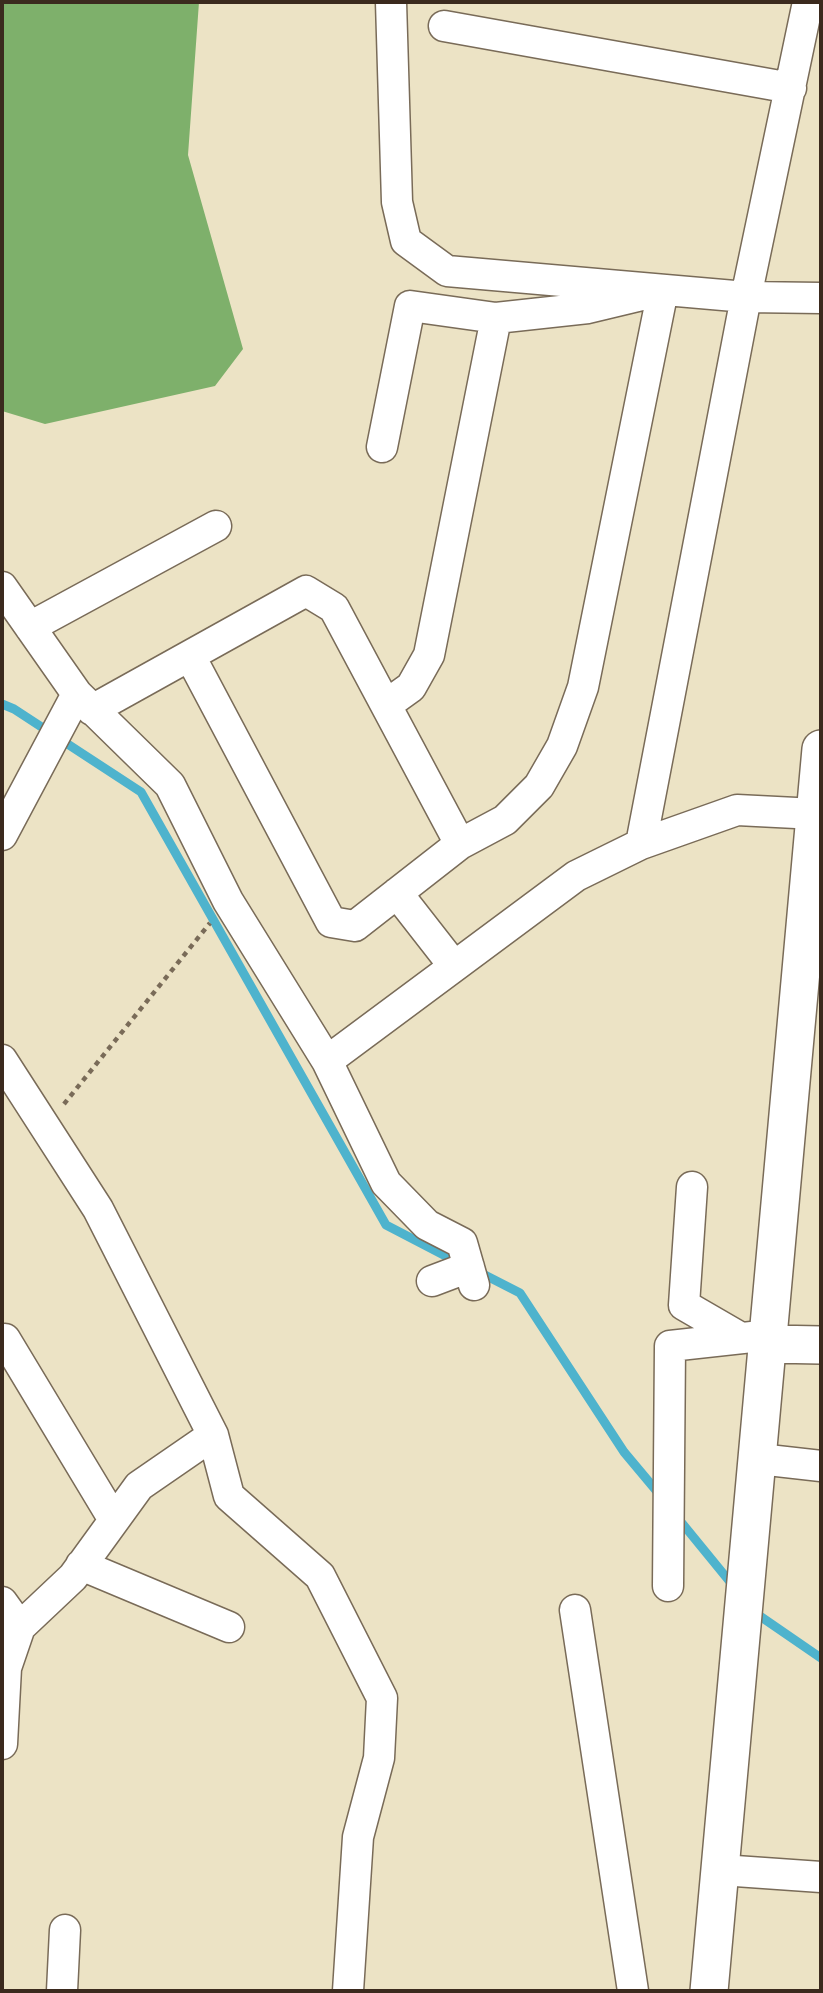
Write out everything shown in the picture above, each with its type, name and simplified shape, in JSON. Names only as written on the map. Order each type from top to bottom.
[{"type":"street","points":[[391,2],[397,202],[406,241],[447,271],[746,297],[821,298]]},
{"type":"street","points":[[641,844],[746,297],[808,2]]},
{"type":"street","points":[[444,26],[792,88]]},
{"type":"street","points":[[382,447],[410,306],[496,318],[588,308],[663,290]]},
{"type":"street","points":[[190,656],[331,922],[355,926],[460,844],[505,820],[539,786],[566,734],[583,687],[663,290]]},
{"type":"street","points":[[386,705],[411,687],[429,655],[496,318]]},
{"type":"street","points":[[30,627],[216,526]]},
{"type":"street","points":[[2,587],[84,702],[170,785],[228,901],[327,1061],[386,1182],[427,1225],[462,1243],[471,1276],[432,1281]]},
{"type":"street","points":[[3,828],[84,702],[190,656],[306,592],[334,608],[460,844]]},
{"type":"street","points":[[709,1991],[759,1460],[760,1339],[821,749]]},
{"type":"street","points":[[327,1061],[576,876],[641,844],[737,810],[816,814]]},
{"type":"street","points":[[397,893],[454,966]]},
{"type":"street","points":[[2,1060],[98,1209],[213,1435],[229,1496],[320,1576],[382,1698],[379,1758],[358,1837],[348,1991]]},
{"type":"street","points":[[692,1187],[684,1305],[760,1339]]},
{"type":"street","points":[[5,1339],[114,1520]]},
{"type":"street","points":[[668,1586],[670,1346],[760,1339],[821,1345]]},
{"type":"street","points":[[2,1744],[6,1668],[20,1627],[82,1565],[139,1486],[213,1435]]},
{"type":"street","points":[[759,1460],[821,1466]]},
{"type":"street","points":[[82,1565],[229,1627]]},
{"type":"street","points":[[2,1602],[20,1627]]},
{"type":"street","points":[[575,1610],[633,1991]]},
{"type":"street","points":[[721,1870],[821,1877]]},
{"type":"street","points":[[62,1991],[65,1930]]},
{"type":"path","points":[[46,1126],[228,901]]},
{"type":"green space","points":[[2,2],[199,2],[188,155],[243,349],[215,386],[45,424],[2,411]]},
{"type":"waterway","points":[[2,704],[14,709],[141,792],[386,1225],[461,1264]]},
{"type":"waterway","points":[[477,1271],[520,1293],[624,1452],[660,1495]]},
{"type":"waterway","points":[[677,1517],[735,1588]]},
{"type":"waterway","points":[[754,1612],[821,1658]]}]
